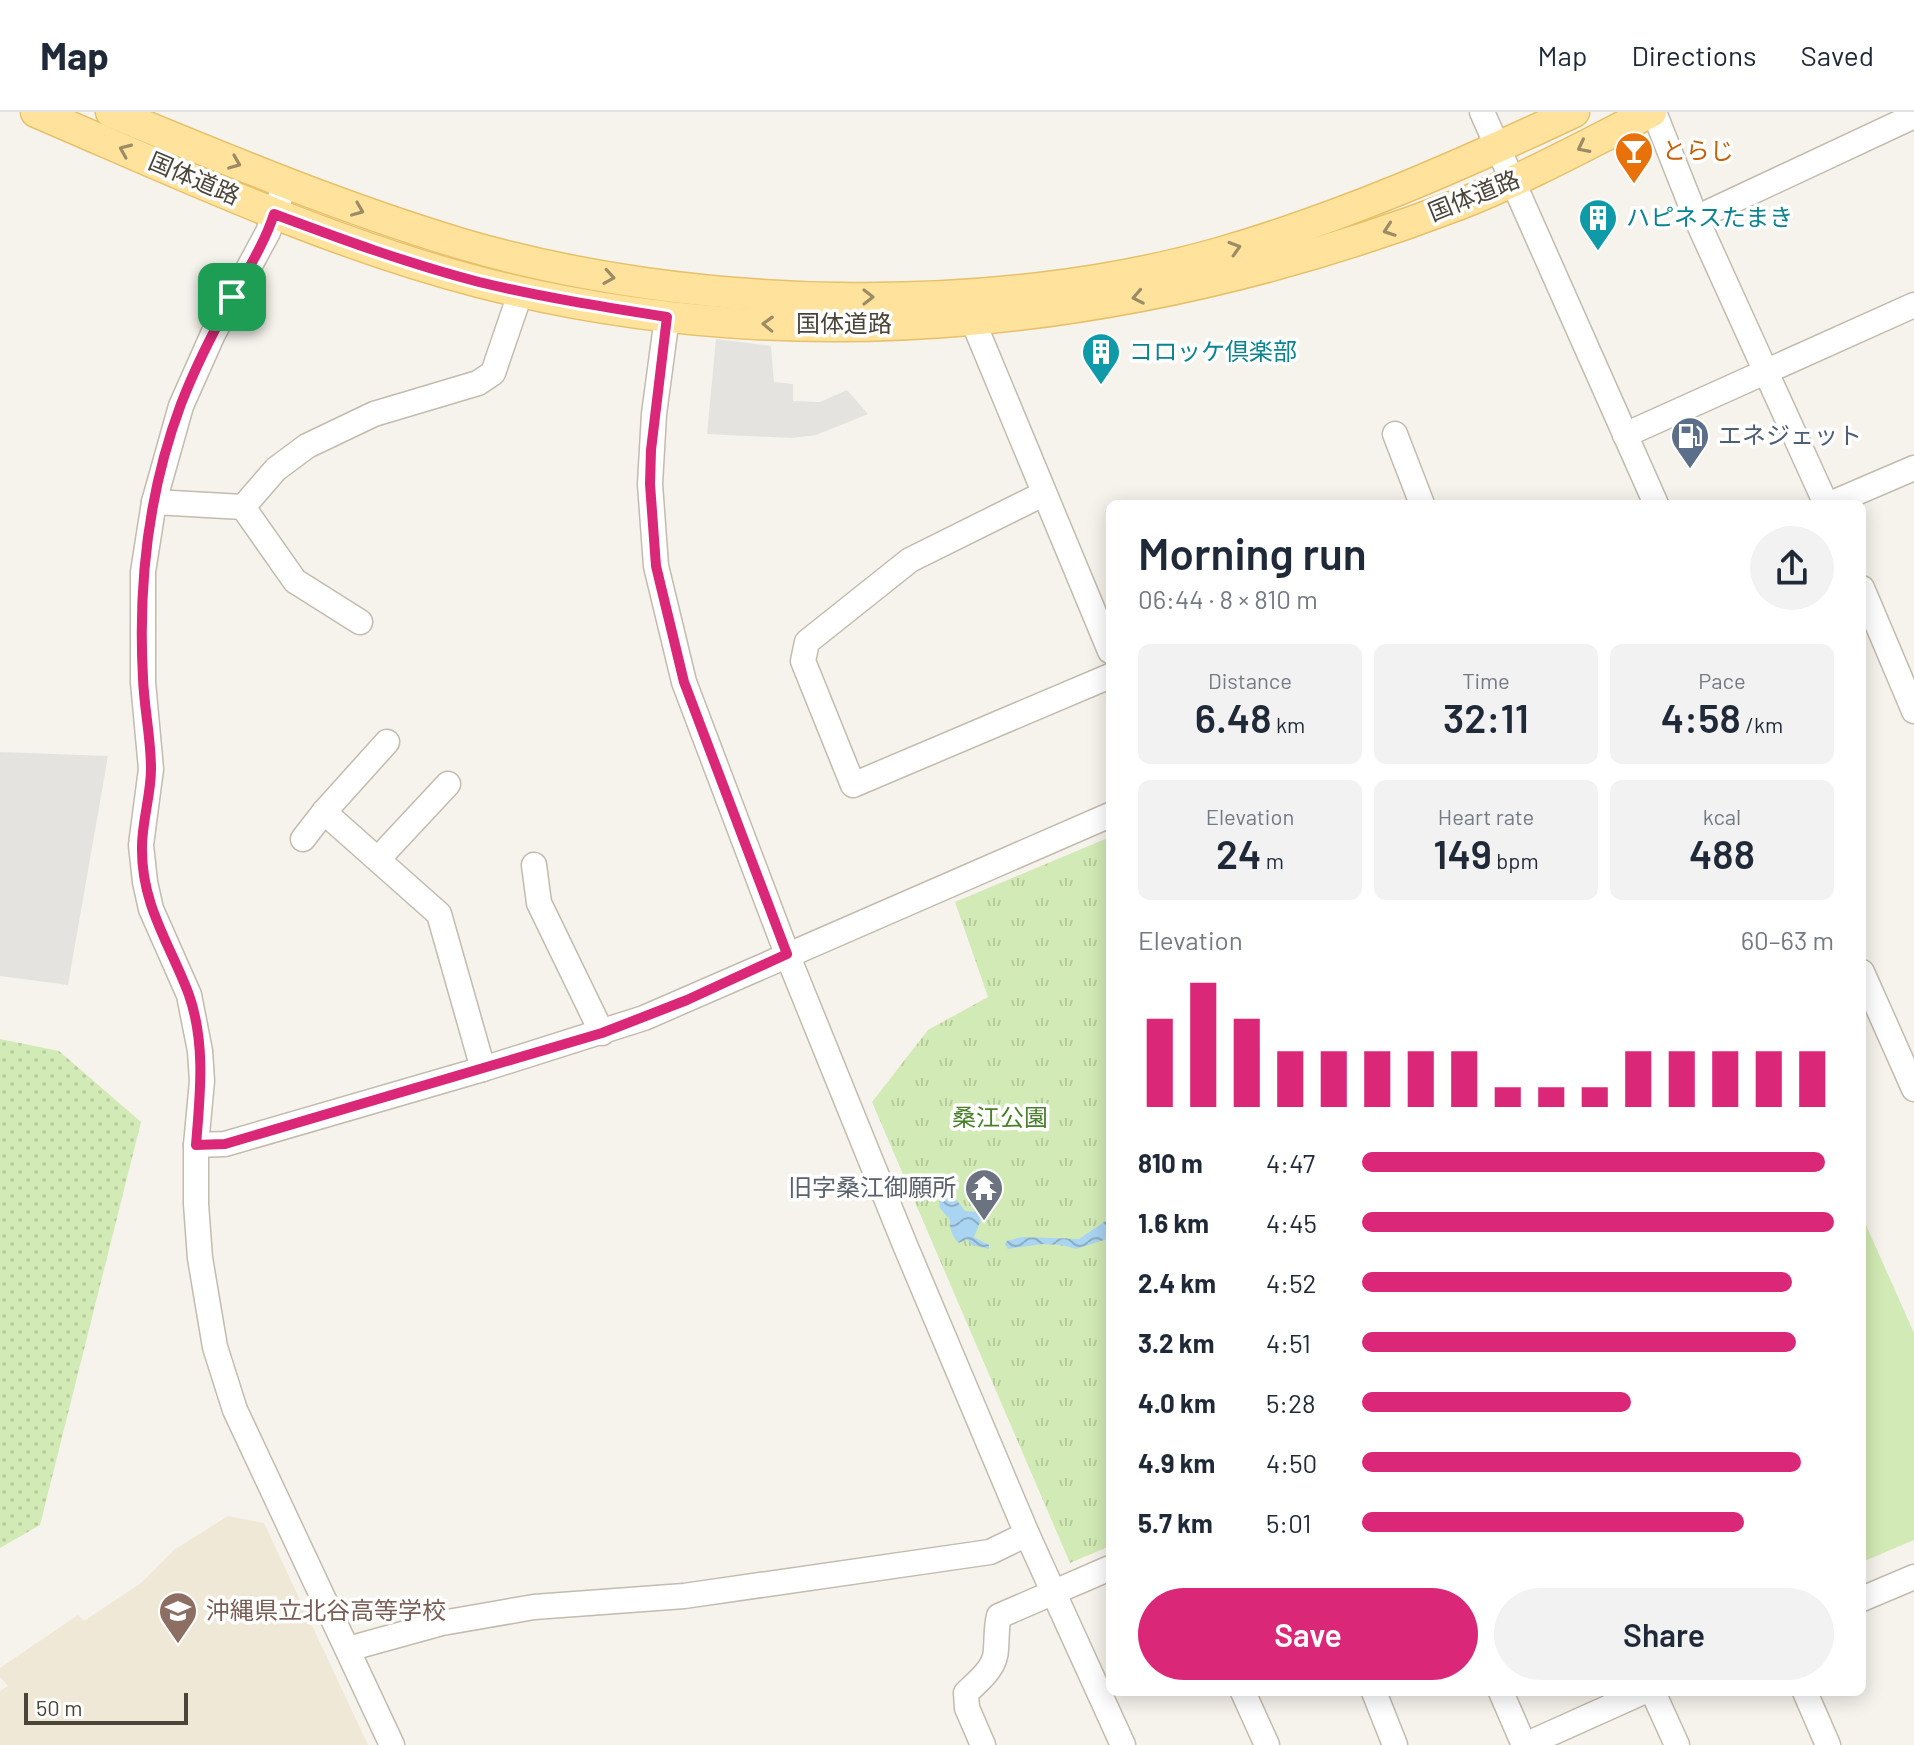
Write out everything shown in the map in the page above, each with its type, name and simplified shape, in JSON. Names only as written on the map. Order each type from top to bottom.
[{"type":"main road","name":"国体道路","points":[[36,112],[274,214],[421,265],[521,291],[667,317],[757,324],[846,326],[973,321],[1084,308],[1217,280],[1326,251],[1462,203],[1514,181],[1652,112]]},
{"type":"main road","name":"国体道路","points":[[111,112],[285,183],[465,245],[560,269],[671,287],[835,297],[963,296],[1082,282],[1216,254],[1302,227],[1498,148],[1574,112]]},
{"type":"street","points":[[1482,112],[1654,500]]},
{"type":"street","points":[[1652,112],[1696,218],[1826,500]]},
{"type":"street","points":[[1696,218],[1914,116]]},
{"type":"street","points":[[285,183],[259,250],[213,334],[181,406],[154,502],[143,572],[143,682],[151,769],[141,845],[151,909],[189,995],[196,1022],[202,1081],[195,1194],[200,1258],[220,1368],[247,1436],[392,1745]]},
{"type":"street","points":[[243,507],[276,469],[307,446],[374,414],[478,383],[493,373],[521,291]]},
{"type":"street","points":[[1625,435],[1914,305]]},
{"type":"street","points":[[667,317],[651,450],[650,484],[656,566],[684,682],[787,954],[905,1245],[1027,1534],[1123,1745]]},
{"type":"street","points":[[973,321],[1106,642]]},
{"type":"street","points":[[1395,434],[1420,500]]},
{"type":"street","points":[[1838,500],[1914,468]]},
{"type":"street","points":[[1043,494],[910,560],[807,642],[803,661],[853,785],[1106,678]]},
{"type":"street","points":[[154,502],[243,507]]},
{"type":"street","points":[[243,507],[295,581],[360,622]]},
{"type":"street","points":[[1866,595],[1904,661],[1914,711]]},
{"type":"street","points":[[303,839],[387,742]]},
{"type":"street","points":[[378,859],[448,784]]},
{"type":"street","points":[[324,812],[439,914],[483,1069]]},
{"type":"street","points":[[196,1145],[225,1144],[602,1033],[672,1006],[1106,817]]},
{"type":"street","points":[[534,865],[539,903],[602,1033]]},
{"type":"street","points":[[1866,981],[1914,1089]]},
{"type":"street","points":[[348,1649],[442,1623],[534,1607],[684,1596],[990,1552],[1027,1534]]},
{"type":"street","points":[[983,1745],[967,1708],[966,1693],[990,1668],[997,1653],[995,1631],[999,1616],[1106,1570]]},
{"type":"street","points":[[1866,1598],[1913,1582]]},
{"type":"street","points":[[1245,1696],[1267,1745]]},
{"type":"street","points":[[1376,1696],[1395,1745]]},
{"type":"street","points":[[1503,1696],[1525,1745],[1634,1696]]},
{"type":"street","points":[[1655,1696],[1677,1745]]},
{"type":"street","points":[[1807,1696],[1828,1745]]},
{"type":"shaded area","points":[[716,339],[771,346],[774,382],[793,384],[793,401],[820,402],[847,390],[868,414],[816,435],[792,438],[707,434]]},
{"type":"shaded area","points":[[0,752],[108,756],[68,985],[0,976]]},
{"type":"shaded area","name":"沖縄県立北谷高等学校","points":[[228,1516],[264,1523],[368,1745],[0,1745],[0,1691],[8,1686],[0,1677],[0,1668],[78,1615],[84,1621],[141,1583],[174,1550]]},
{"type":"green space","name":"桑江公園","points":[[1106,839],[1106,1548],[1070,1563],[872,1102],[928,1030],[988,997],[955,902]]},
{"type":"green space","points":[[0,1039],[59,1051],[141,1122],[40,1525],[0,1548]]},
{"type":"green space","points":[[1866,1225],[1914,1333],[1914,1540],[1866,1560]]},
{"type":"water","points":[[955,1198],[965,1211],[980,1212],[981,1220],[974,1237],[989,1245],[989,1249],[972,1245],[967,1239],[957,1241],[950,1220],[940,1208],[939,1201]]},
{"type":"water","points":[[1106,1221],[1106,1239],[1076,1249],[1043,1244],[1008,1249],[1005,1244],[1022,1237],[1079,1239]]},
{"type":"place","name":"とらじ","points":[[1634,185]]},
{"type":"place","name":"ハピネスたまき","points":[[1598,252]]},
{"type":"place","name":"コロッケ倶楽部","points":[[1101,386]]},
{"type":"place","name":"エネジェット","points":[[1690,470]]},
{"type":"place","name":"旧字桑江御願所","points":[[984,1222]]},
{"type":"place","name":"沖縄県立北谷高等学校","points":[[178,1645]]},
{"type":"route","points":[[274,214],[421,265],[478,281],[590,305],[667,317],[651,450],[650,484],[656,566],[684,682],[787,954],[687,1000],[602,1033],[225,1144],[196,1145],[202,1081],[196,1022],[189,995],[151,909],[141,845],[151,769],[143,682],[143,572],[154,502],[181,406],[232,297],[259,250],[274,214]]}]
